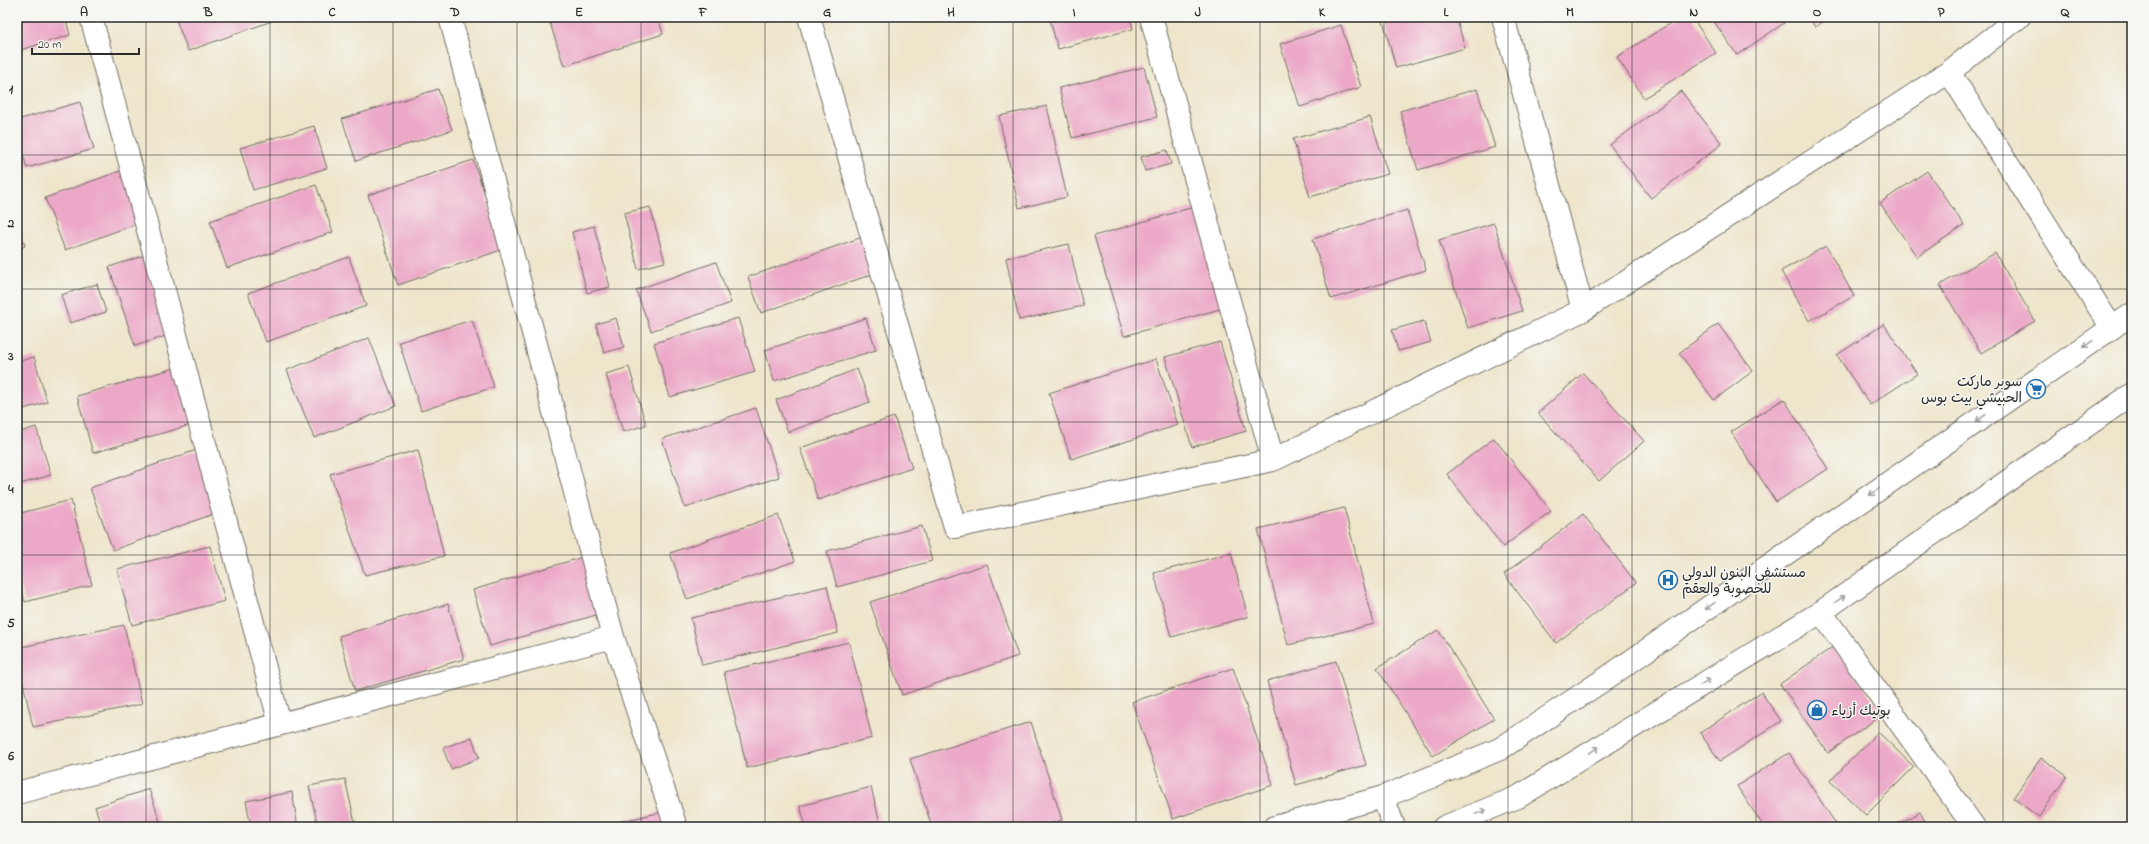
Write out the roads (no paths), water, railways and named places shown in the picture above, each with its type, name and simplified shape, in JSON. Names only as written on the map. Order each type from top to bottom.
[{"type":"street","points":[[90,17],[280,724]]},
{"type":"street","points":[[450,17],[613,637],[676,827]]},
{"type":"street","points":[[809,17],[955,527],[1273,460],[1583,310],[1949,72],[2019,17]]},
{"type":"street","points":[[1151,17],[1273,460]]},
{"type":"street","points":[[1504,17],[1583,310]]},
{"type":"street","points":[[1949,72],[2112,328]]},
{"type":"street","points":[[1275,827],[1313,822],[1383,797],[1500,749],[1615,672],[2132,314]]},
{"type":"street","points":[[1444,827],[1518,797],[1821,612],[2132,394]]},
{"type":"street","points":[[1821,612],[1974,827]]},
{"type":"street","points":[[17,793],[613,637]]},
{"type":"street","points":[[1383,797],[1394,827]]},
{"type":"place","name":"سوبر ماركت الحبيشي بيت بوس","points":[[2036,389]]},
{"type":"place","name":"مستشفى البنون الدولي للخصوبة والعقم","points":[[1668,580]]},
{"type":"place","name":"بوتيك أزياء","points":[[1817,710]]}]
